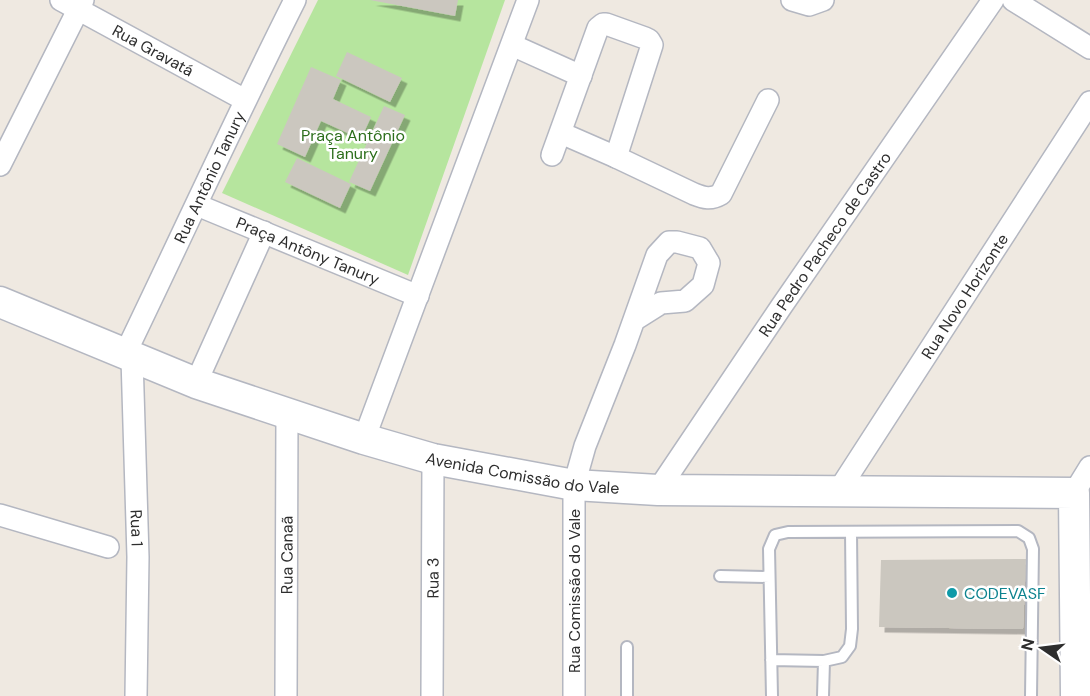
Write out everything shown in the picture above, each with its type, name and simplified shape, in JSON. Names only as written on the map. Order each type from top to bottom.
[{"type":"street","name":"Rua Antônio Tanury","points":[[128,356],[245,100],[295,0]]},
{"type":"street","points":[[364,439],[528,0]]},
{"type":"street","points":[[792,0],[802,4],[819,2]]},
{"type":"street","name":"Rua Pedro Pacheco de Castro","points":[[658,490],[993,0]]},
{"type":"street","points":[[1013,0],[1090,48]]},
{"type":"street","name":"Rua Gravatá","points":[[74,3],[245,100]]},
{"type":"street","points":[[0,165],[74,3]]},
{"type":"street","points":[[552,155],[598,28],[603,24],[645,38],[650,42],[651,50],[616,157]]},
{"type":"street","points":[[512,45],[580,76]]},
{"type":"street","points":[[561,133],[694,194],[704,198],[717,196],[721,194],[768,100]]},
{"type":"street","name":"Rua Novo Horizonte","points":[[839,490],[1090,102]]},
{"type":"street","name":"Praça Antôny Tanury","points":[[197,205],[418,296]]},
{"type":"street","points":[[196,383],[264,232]]},
{"type":"street","name":"Avenida Comissão do Vale","points":[[0,302],[196,383],[364,439],[433,459],[574,485],[658,490],[1082,493]]},
{"type":"street","name":"Rua Comissão do Vale","points":[[574,696],[574,485],[585,446],[634,320]]},
{"type":"street","name":"Rua 1","points":[[128,356],[138,557],[136,696]]},
{"type":"street","name":"Rua Canaã","points":[[286,696],[287,414]]},
{"type":"street","name":"Rua 3","points":[[432,696],[433,459]]},
{"type":"street","points":[[1076,696],[1083,658],[1082,493],[1090,467]]},
{"type":"street","points":[[0,515],[108,547]]},
{"type":"lane","points":[[772,696],[769,549],[775,535],[788,532],[1018,531],[1029,538],[1033,549],[1031,696]]},
{"type":"lane","points":[[771,660],[824,661],[842,657],[850,646],[852,629],[851,532]]},
{"type":"lane","points":[[720,576],[770,577]]},
{"type":"lane","points":[[627,647],[627,696]]},
{"type":"lane","points":[[823,696],[824,661]]},
{"type":"green space","name":"Praça Antônio Tanury","points":[[318,0],[505,0],[408,275],[222,193]]},
{"type":"building","points":[[370,0],[458,0],[455,16]]},
{"type":"building","points":[[347,52],[402,78],[390,102],[336,76]]},
{"type":"building","points":[[311,67],[341,80],[333,99],[371,117],[361,139],[321,121],[305,157],[277,144]]},
{"type":"building","points":[[384,106],[405,115],[370,191],[349,182]]},
{"type":"building","points":[[297,158],[351,184],[340,208],[285,182]]},
{"type":"building","name":"CODEVASF","points":[[1026,559],[1023,629],[879,627],[881,560]]},
{"type":"place","name":"CODEVASF","points":[[952,593]]}]
